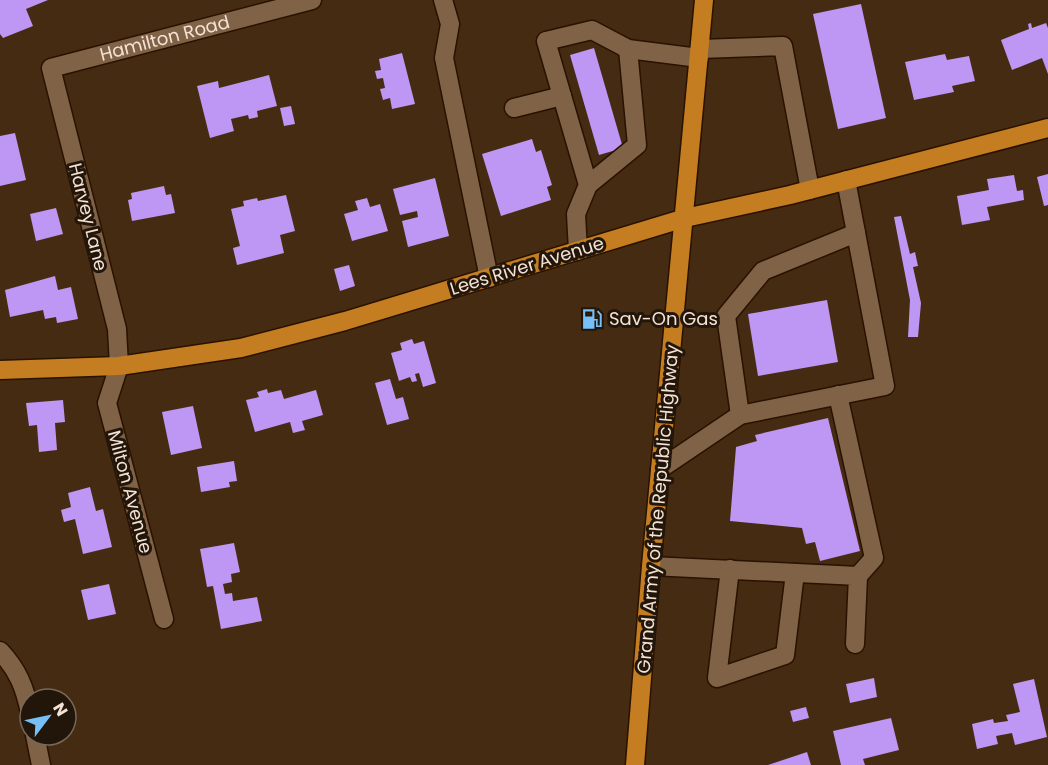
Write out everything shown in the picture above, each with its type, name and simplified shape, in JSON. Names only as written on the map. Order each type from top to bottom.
[{"type":"main road","points":[[685,218],[704,0]]},
{"type":"main road","name":"Lees River Avenue","points":[[0,370],[118,366],[241,348],[345,321],[685,218],[810,190],[1048,128]]},
{"type":"main road","name":"Grand Army of the Republic Highway","points":[[635,765],[651,566],[685,218]]},
{"type":"street","name":"Hamilton Road","points":[[51,68],[312,0]]},
{"type":"street","points":[[443,0],[450,24],[444,58],[489,278]]},
{"type":"street","points":[[588,185],[546,41],[592,30],[628,49],[700,54],[783,46],[810,190]]},
{"type":"street","points":[[578,251],[576,214],[588,185],[637,145],[628,49]]},
{"type":"street","name":"Harvey Lane","points":[[51,68],[117,329],[118,366]]},
{"type":"street","points":[[514,108],[562,96]]},
{"type":"street","points":[[660,469],[740,415],[885,386],[846,180]]},
{"type":"street","points":[[740,415],[726,316],[763,271],[856,233]]},
{"type":"street","name":"Milton Avenue","points":[[118,366],[107,403],[164,619]]},
{"type":"street","points":[[838,395],[874,558],[858,576],[855,644]]},
{"type":"street","points":[[651,566],[858,576]]},
{"type":"street","points":[[730,569],[717,678],[785,655],[795,573]]},
{"type":"street","points":[[0,651],[14,666],[24,687]]},
{"type":"street","points":[[37,747],[41,765]]},
{"type":"building","points":[[0,0],[48,0],[26,9],[33,26],[3,38],[0,34]]},
{"type":"building","points":[[861,4],[886,118],[838,129],[813,14]]},
{"type":"building","points":[[1031,23],[1032,28],[1046,23],[1048,28],[1048,74],[1042,58],[1012,70],[1001,40],[1029,29],[1028,24]]},
{"type":"building","points":[[594,48],[623,148],[599,155],[570,55]]},
{"type":"building","points":[[402,53],[415,104],[392,109],[390,98],[383,100],[380,89],[385,88],[383,78],[377,79],[375,71],[381,70],[379,59]]},
{"type":"building","points":[[945,54],[947,60],[969,56],[975,81],[952,86],[954,92],[914,100],[905,62]]},
{"type":"building","points":[[269,75],[277,106],[257,111],[258,117],[249,119],[248,115],[231,119],[234,131],[210,138],[197,86],[218,81],[219,88]]},
{"type":"building","points":[[291,106],[295,124],[284,126],[280,108]]},
{"type":"building","points":[[15,133],[26,180],[0,186],[0,136]]},
{"type":"building","points":[[532,139],[536,152],[541,150],[552,185],[547,187],[551,200],[501,216],[482,154]]},
{"type":"building","points":[[1048,174],[1048,205],[1044,206],[1037,177]]},
{"type":"building","points":[[1014,175],[1017,191],[1023,190],[1024,200],[987,207],[990,220],[962,225],[957,196],[989,190],[987,179]]},
{"type":"building","points":[[435,178],[449,236],[408,247],[402,221],[418,217],[417,211],[400,215],[393,189]]},
{"type":"building","points":[[164,186],[166,195],[171,194],[175,213],[132,221],[128,200],[132,199],[131,193]]},
{"type":"building","points":[[286,195],[295,231],[280,235],[284,253],[237,265],[233,248],[240,246],[231,209],[244,206],[243,201],[257,198],[258,201]]},
{"type":"building","points":[[367,198],[370,207],[380,204],[388,231],[352,241],[344,214],[358,210],[355,201]]},
{"type":"building","points":[[56,208],[63,234],[36,241],[30,214]]},
{"type":"building","points":[[901,216],[910,254],[915,252],[918,266],[913,267],[921,303],[918,337],[908,337],[910,300],[894,217]]},
{"type":"building","points":[[349,265],[355,286],[340,291],[334,269]]},
{"type":"building","points":[[55,276],[58,290],[71,287],[78,319],[57,323],[56,317],[45,319],[43,310],[10,317],[5,290]]},
{"type":"building","points":[[827,300],[838,362],[758,376],[748,314]]},
{"type":"building","points":[[412,339],[414,344],[424,341],[436,383],[423,387],[419,373],[415,374],[417,381],[412,382],[410,377],[399,381],[391,353],[402,350],[400,343]]},
{"type":"building","points":[[390,379],[396,399],[403,397],[409,419],[387,425],[375,383]]},
{"type":"building","points":[[267,389],[268,393],[281,390],[284,399],[316,390],[323,415],[302,421],[305,430],[293,433],[290,422],[255,432],[246,400],[259,397],[257,392]]},
{"type":"building","points":[[63,400],[65,422],[55,423],[57,450],[39,452],[37,425],[29,426],[26,403]]},
{"type":"building","points":[[193,406],[202,448],[171,455],[162,412]]},
{"type":"building","points":[[828,418],[860,551],[820,561],[815,542],[806,544],[802,528],[730,521],[736,447],[757,441],[755,435]]},
{"type":"building","points":[[234,461],[237,481],[229,482],[230,487],[201,492],[197,467]]},
{"type":"building","points":[[90,487],[96,511],[103,509],[112,547],[83,554],[75,519],[64,522],[61,510],[71,507],[68,493]]},
{"type":"building","points":[[234,543],[240,572],[231,574],[232,582],[223,584],[225,594],[232,593],[233,601],[257,597],[262,621],[221,629],[213,586],[207,587],[200,549]]},
{"type":"building","points":[[109,584],[116,614],[88,620],[81,590]]},
{"type":"building","points":[[874,678],[877,697],[850,703],[846,684]]},
{"type":"building","points":[[1034,679],[1047,737],[1015,745],[1012,733],[996,736],[998,744],[977,749],[972,724],[993,719],[994,723],[1008,721],[1006,715],[1020,712],[1013,684]]},
{"type":"building","points":[[806,707],[809,718],[793,722],[790,711]]},
{"type":"building","points":[[891,718],[899,750],[863,759],[865,765],[841,765],[833,731]]},
{"type":"building","points":[[807,752],[811,765],[768,765]]},
{"type":"place","name":"Sav-On Gas","points":[[592,319]]}]
